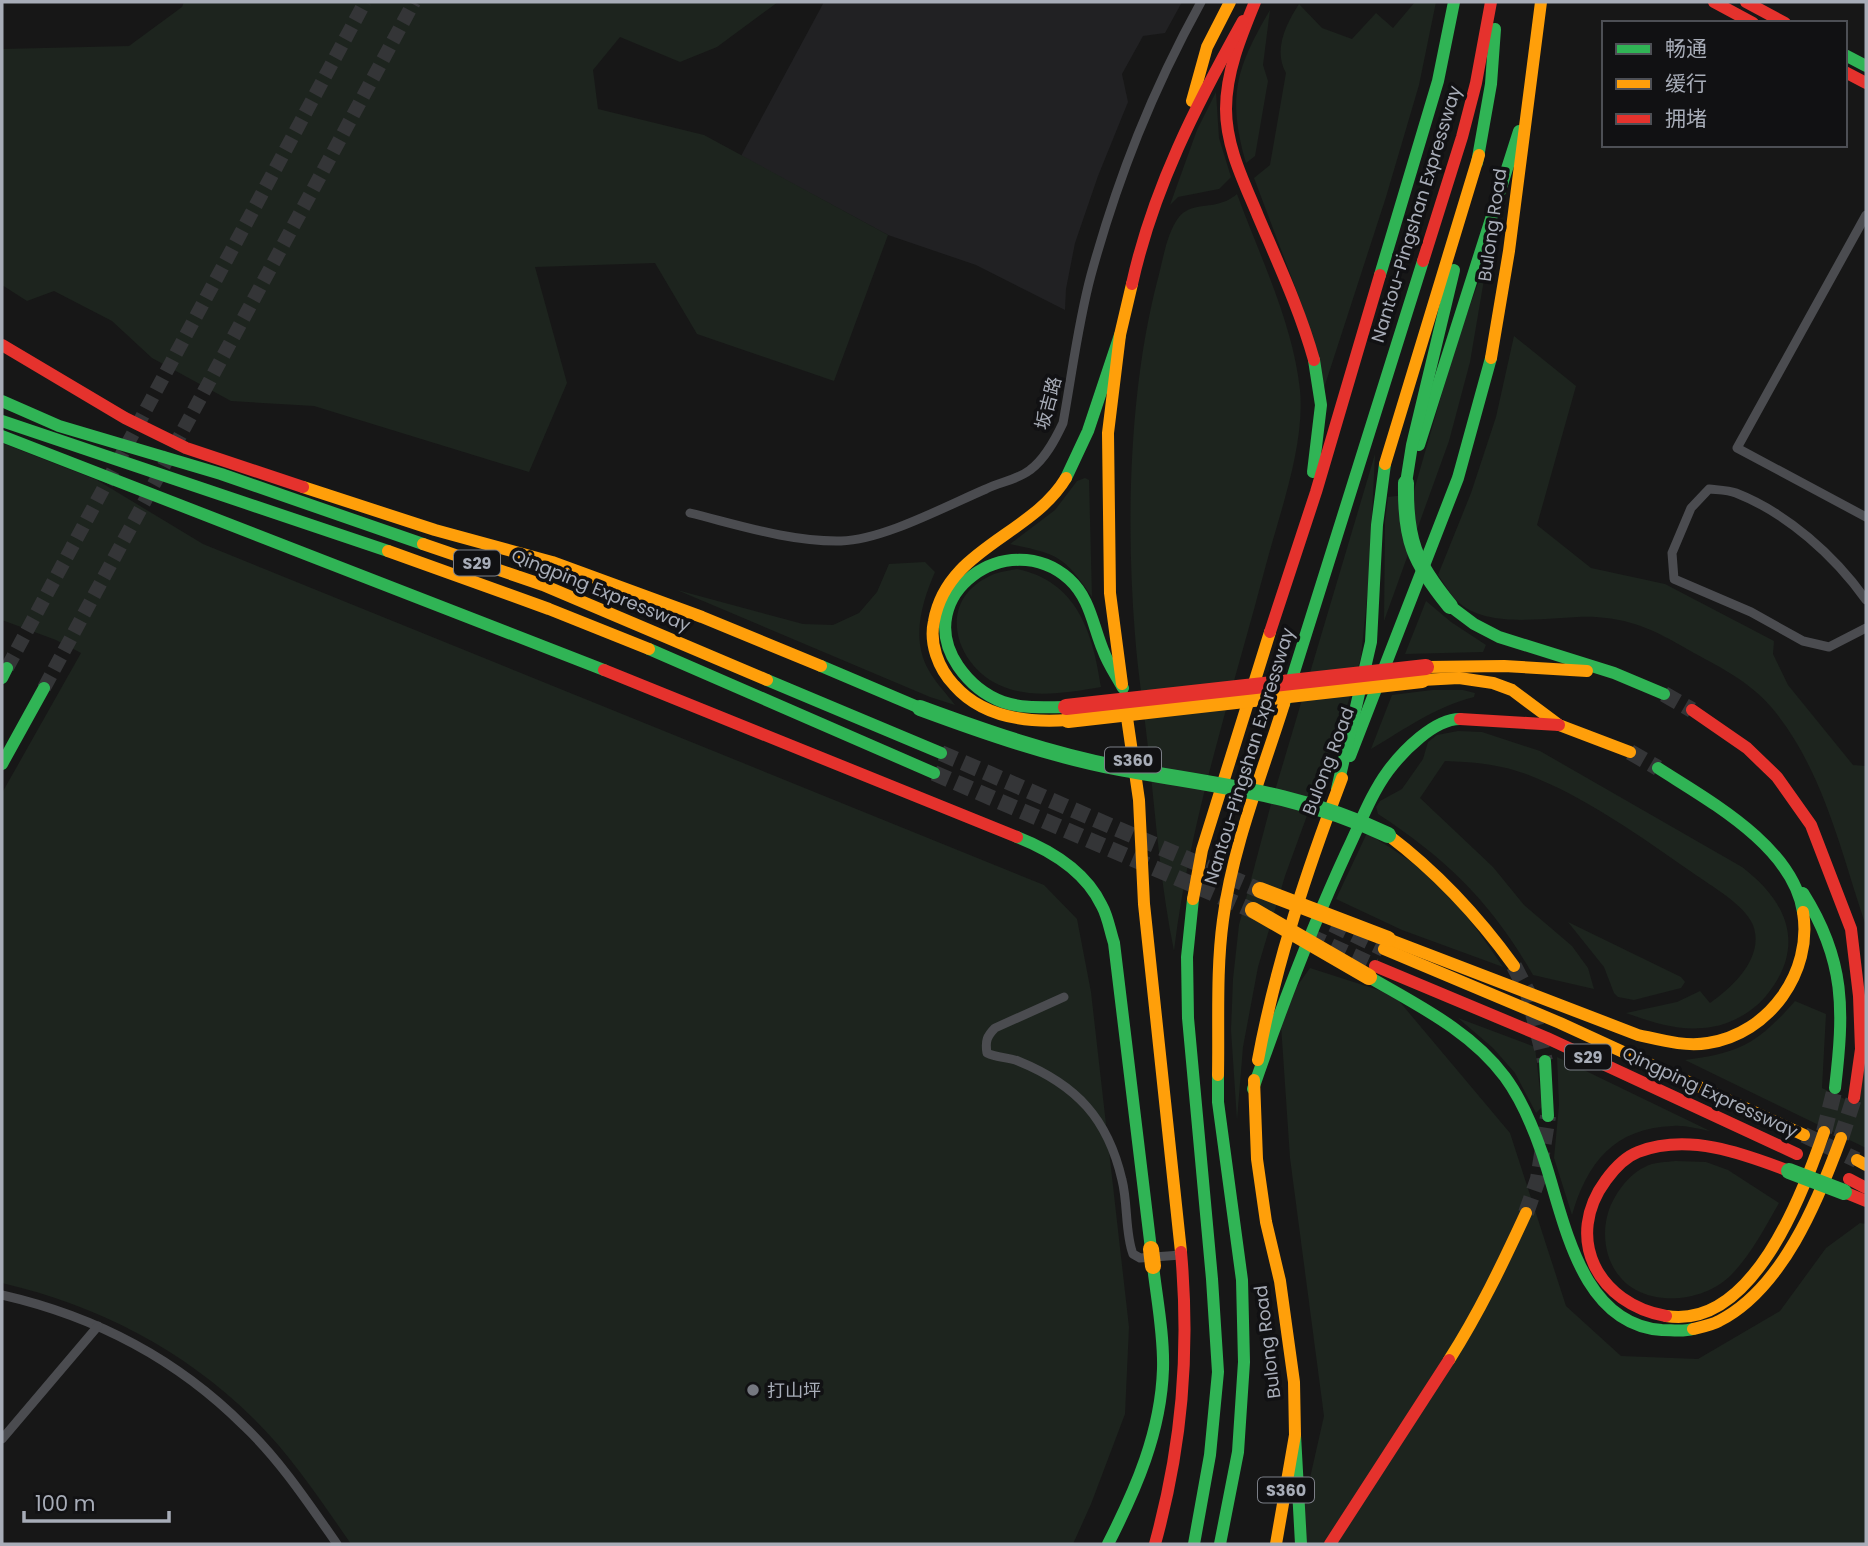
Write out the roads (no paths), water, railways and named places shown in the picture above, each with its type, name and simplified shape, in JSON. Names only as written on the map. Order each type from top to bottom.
[{"type":"main road","points":[[1182,134],[1207,47],[1230,2]]},
{"type":"main road","points":[[1255,2],[1231,68],[1227,89],[1227,126],[1238,166],[1302,324],[1319,381],[1320,431],[1306,515],[1296,554]]},
{"type":"main road","name":"S360","points":[[1155,1544],[1168,1496],[1184,1385],[1186,1340],[1181,1255],[1144,904],[1139,800],[1110,593],[1108,433],[1120,335],[1142,238],[1182,134],[1226,49],[1255,2]]},
{"type":"main road","name":"Nantou-Pingshan Expressway","points":[[1194,1544],[1210,1455],[1218,1372],[1188,1018],[1187,957],[1191,908],[1202,850],[1229,758],[1296,554],[1438,81],[1454,2]]},
{"type":"main road","points":[[1493,2],[1491,84],[1479,155],[1412,445],[1406,483],[1405,517],[1409,542],[1434,588],[1450,606],[1474,624],[1499,637],[1614,673],[1664,694]]},
{"type":"main road","name":"Nantou-Pingshan Expressway","points":[[1220,1544],[1238,1452],[1244,1362],[1242,1279],[1218,1102],[1219,955],[1223,916],[1239,848],[1462,137],[1493,2]]},
{"type":"main road","name":"Bulong Road","points":[[1276,1544],[1295,1435],[1291,1356],[1257,1159],[1253,1089],[1267,1007],[1318,839],[1458,478],[1476,418],[1491,356],[1507,264],[1541,2]]},
{"type":"main road","points":[[1714,2],[1749,21]]},
{"type":"main road","points":[[1746,2],[1781,21]]},
{"type":"main road","points":[[1847,56],[1866,66]]},
{"type":"main road","points":[[1847,73],[1866,83]]},
{"type":"main road","points":[[1406,483],[1531,86]]},
{"type":"main road","points":[[1337,789],[1371,642],[1378,513],[1385,464],[1479,155]]},
{"type":"main road","points":[[1067,714],[1047,723],[1025,720],[996,713],[970,700],[950,681],[937,658],[932,634],[933,618],[940,597],[959,569],[1040,509],[1062,484],[1079,453],[1120,335]]},
{"type":"main road","points":[[2,345],[133,423],[186,448],[435,530],[552,562],[702,617],[995,737],[1058,755],[1263,792],[1309,803],[1366,823],[1410,851],[1458,895],[1479,918],[1514,966]]},
{"type":"main road","name":"Qingping Expressway","points":[[2,401],[59,426],[221,474],[543,585],[942,753]]},
{"type":"main road","name":"Qingping Expressway","points":[[2,421],[549,609],[670,658],[934,773]]},
{"type":"main road","points":[[2,436],[551,648],[1040,846],[1084,878],[1102,903],[1114,943],[1162,1339],[1160,1401],[1147,1456],[1108,1544]]},
{"type":"main road","points":[[1123,688],[1101,648],[1081,592],[1069,578],[1042,562],[1019,558],[996,562],[978,570],[961,585],[951,601],[946,619],[946,634],[953,661],[972,683],[1002,702],[1067,714],[1504,666],[1614,673]]},
{"type":"main road","points":[[1424,674],[1493,683],[1512,690],[1559,726]]},
{"type":"main road","points":[[2,764],[44,688]]},
{"type":"main road","points":[[1692,710],[1747,748],[1777,777],[1811,825],[1866,973]]},
{"type":"main road","points":[[1253,1089],[1280,1010],[1338,871],[1372,798],[1387,772],[1406,749],[1430,730],[1455,719],[1559,726],[1630,752]]},
{"type":"main road","points":[[1658,768],[1758,838],[1789,875],[1819,919],[1829,941],[1841,996],[1842,1028],[1835,1088]]},
{"type":"main road","points":[[1260,890],[1386,944],[1638,1034],[1670,1041],[1710,1043],[1740,1034],[1757,1025],[1777,1004],[1794,978],[1803,953],[1804,910],[1789,875]]},
{"type":"main road","points":[[1253,910],[1372,972],[1468,1039],[1505,1077],[1529,1121],[1559,1202],[1577,1261],[1594,1290],[1613,1311],[1637,1326],[1664,1333],[1695,1331],[1728,1318],[1756,1293],[1776,1268],[1808,1216],[1841,1138]]},
{"type":"main road","points":[[1851,929],[1859,996],[1861,1049],[1854,1098]]},
{"type":"main road","name":"Qingping Expressway","points":[[1386,944],[1804,1135]]},
{"type":"main road","name":"Qingping Expressway","points":[[1372,972],[1559,1044],[1797,1154]]},
{"type":"main road","points":[[1545,1061],[1548,1116]]},
{"type":"main road","points":[[1825,1132],[1793,1212],[1775,1243],[1743,1286],[1716,1310],[1689,1319],[1658,1317],[1628,1304],[1608,1287],[1592,1261],[1586,1230],[1592,1202],[1608,1175],[1638,1151],[1675,1144],[1709,1146],[1761,1160],[1789,1171],[1846,1185],[1866,1188]]},
{"type":"main road","points":[[1846,1185],[1866,1201]]},
{"type":"main road","points":[[1330,1544],[1466,1333],[1526,1213]]},
{"type":"main road","points":[[1295,1435],[1301,1544]]},
{"type":"street","name":"坂吉路","points":[[690,513],[810,540],[856,540],[879,534],[1017,478],[1031,469],[1054,441],[1063,423],[1090,278],[1116,191],[1144,114],[1201,2]]},
{"type":"street","points":[[1866,215],[1737,448],[1866,517]]},
{"type":"street","points":[[1866,600],[1830,558],[1801,532],[1769,510],[1734,492],[1709,489],[1691,508],[1672,553],[1674,579],[1751,612],[1803,641],[1829,647],[1866,628]]},
{"type":"street","points":[[1065,997],[995,1028],[985,1043],[987,1053],[1015,1060],[1045,1073],[1072,1092],[1093,1112],[1115,1151],[1123,1184],[1133,1254],[1140,1258],[1181,1255]]},
{"type":"street","points":[[2,1295],[61,1311],[97,1325],[157,1357],[214,1398],[274,1458],[337,1544]]},
{"type":"street","points":[[2,1439],[97,1325]]},
{"type":"tunnel","points":[[7,668],[365,2]]},
{"type":"tunnel","points":[[44,688],[414,2]]},
{"type":"tunnel","points":[[1664,694],[1692,710]]},
{"type":"tunnel","points":[[1630,752],[1658,768]]},
{"type":"tunnel","points":[[941,753],[1271,895]]},
{"type":"tunnel","points":[[934,773],[1263,915]]},
{"type":"tunnel","points":[[1332,924],[1384,949]]},
{"type":"tunnel","points":[[1309,936],[1375,966]]},
{"type":"tunnel","points":[[1514,966],[1528,993],[1545,1061]]},
{"type":"tunnel","points":[[1824,1132],[1835,1088]]},
{"type":"tunnel","points":[[1841,1138],[1854,1098]]},
{"type":"tunnel","points":[[1526,1213],[1538,1179],[1548,1116]]},
{"type":"tunnel","points":[[1804,1135],[1857,1160]]},
{"type":"place","name":"打山坪","points":[[753,1390]]}]
